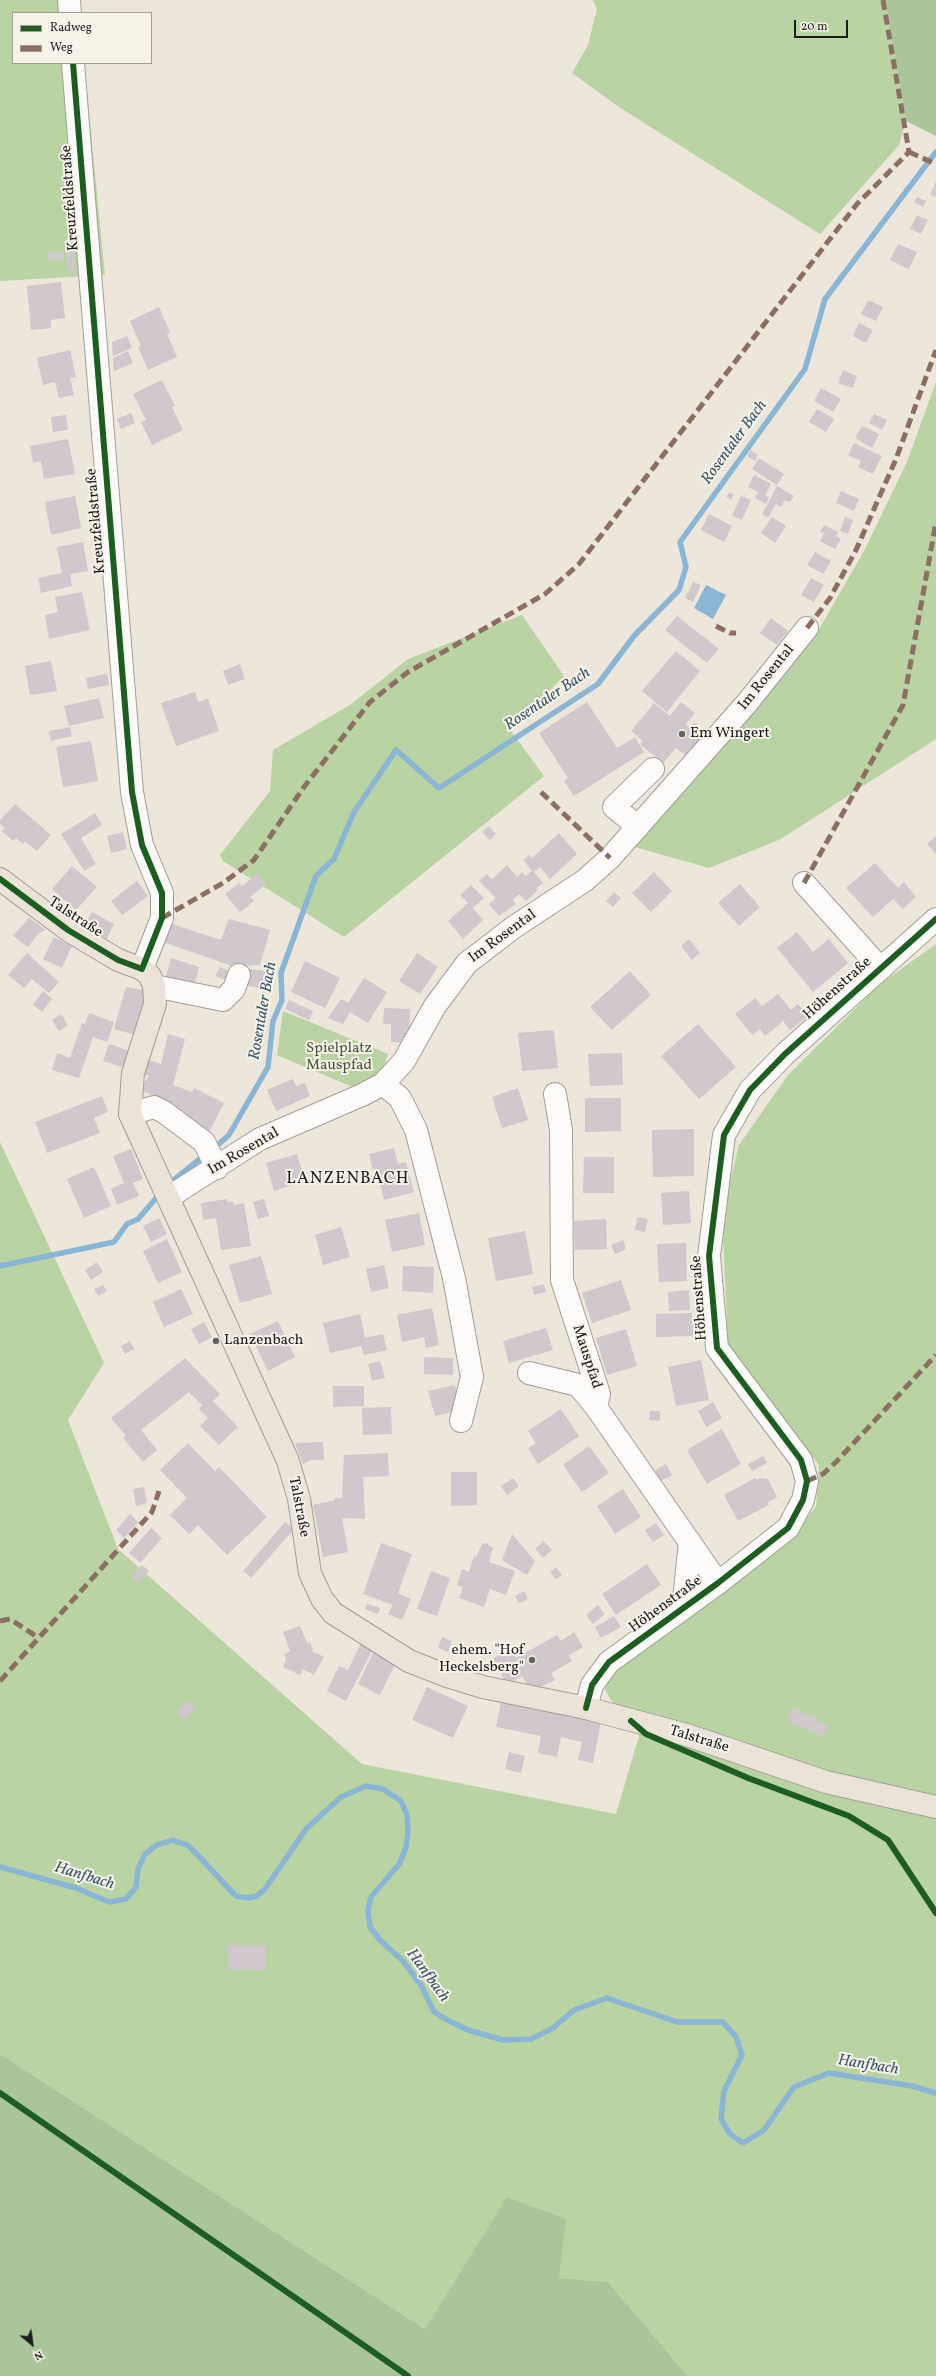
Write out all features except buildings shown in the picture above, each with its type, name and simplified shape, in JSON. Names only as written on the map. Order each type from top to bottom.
[{"type":"main road","name":"Talstraße","points":[[0,879],[68,930],[148,977]]},
{"type":"main road","points":[[130,1114],[134,1073],[155,1004],[148,977]]},
{"type":"main road","name":"Talstraße","points":[[130,1114],[288,1461],[299,1499],[310,1573],[322,1599],[333,1613],[409,1661],[447,1676],[483,1687],[586,1708],[687,1735],[826,1782],[936,1807]]},
{"type":"street","points":[[68,0],[70,12]]},
{"type":"street","name":"Kreuzfeldstraße","points":[[74,64],[132,792],[142,845],[162,893],[162,918],[148,977]]},
{"type":"street","name":"Im Rosental","points":[[169,1197],[212,1158],[362,1095],[383,1084],[404,1061],[435,1006],[467,963],[514,927],[584,881],[610,858],[752,697],[807,628]]},
{"type":"street","points":[[638,827],[614,808],[653,769]]},
{"type":"street","points":[[804,882],[880,968]]},
{"type":"street","name":"Höhenstraße","points":[[586,1708],[592,1685],[609,1662],[718,1583],[788,1528],[803,1500],[807,1481],[801,1460],[717,1348],[709,1256],[724,1135],[750,1090],[785,1054],[936,919]]},
{"type":"street","points":[[148,977],[205,998],[223,1000],[234,989],[239,976]]},
{"type":"street","points":[[383,1084],[400,1098],[416,1130],[454,1278],[472,1377],[461,1421]]},
{"type":"street","name":"Mauspfad","points":[[555,1094],[561,1130],[562,1280],[599,1394],[596,1407],[718,1583]]},
{"type":"street","points":[[130,1114],[154,1107],[164,1112],[204,1142],[212,1158]]},
{"type":"street","points":[[529,1373],[578,1385],[596,1407]]},
{"type":"street","points":[[683,1609],[690,1542]]},
{"type":"green space","points":[[0,0],[80,0],[81,12],[12,12],[12,64],[84,64],[105,275],[0,281]]},
{"type":"green space","points":[[593,0],[885,0],[906,121],[899,145],[820,234],[619,107],[572,73],[588,45],[597,9]]},
{"type":"green space","points":[[885,0],[936,0],[936,136],[906,121]]},
{"type":"green space","points":[[936,382],[936,739],[781,839],[709,868],[631,846],[817,633],[865,549],[907,462]]},
{"type":"green space","points":[[522,615],[564,676],[511,731],[544,776],[344,937],[223,861],[220,855],[270,791],[273,750],[350,705],[408,659]]},
{"type":"green space","points":[[936,944],[936,2376],[688,2376],[608,2282],[559,2278],[508,2197],[425,2329],[0,2054],[0,1142],[104,1363],[68,1420],[118,1549],[362,1764],[616,1814],[639,1736],[609,1697],[605,1689],[614,1670],[788,1543],[816,1506],[819,1465],[728,1344],[722,1214],[739,1145],[788,1075],[879,985]]},
{"type":"green space","name":"Spielplatz Mauspfad","points":[[283,1011],[388,1054],[383,1070],[355,1088],[277,1055]]},
{"type":"green space","points":[[0,2054],[425,2329],[507,2197],[566,2219],[559,2278],[608,2282],[688,2376],[0,2376]]},
{"type":"water","points":[[706,585],[726,595],[713,619],[694,608]]},
{"type":"waterway","name":"Rosentaler Bach","points":[[213,1149],[229,1135],[268,1067],[273,1021],[282,1000],[281,973],[316,876],[334,859],[354,812],[396,750],[439,788],[598,684],[634,636],[679,590],[686,567],[680,542],[805,369],[825,299],[936,152]]},
{"type":"waterway","name":"Rosentaler Bach","points":[[175,1179],[206,1154]]},
{"type":"waterway","name":"Rosentaler Bach","points":[[0,1266],[114,1242],[127,1224],[138,1219],[157,1197]]},
{"type":"waterway","name":"Hanfbach","points":[[0,1867],[76,1888],[109,1902],[126,1899],[136,1887],[138,1869],[145,1854],[157,1845],[173,1840],[189,1846],[236,1896],[249,1898],[257,1896],[265,1889],[306,1829],[341,1797],[366,1786],[383,1789],[401,1801],[407,1815],[408,1831],[406,1847],[400,1863],[371,1897],[368,1911],[370,1927],[380,1940],[403,1961],[421,1985],[434,2012],[449,2021],[468,2030],[503,2040],[531,2039],[553,2028],[574,2010],[607,1998],[677,2022],[723,2022],[736,2037],[742,2055],[724,2091],[721,2119],[730,2134],[743,2143],[764,2130],[794,2087],[829,2073],[912,2086],[936,2093]]},
{"type":"marked path","points":[[883,0],[909,152]]},
{"type":"marked path","points":[[909,152],[936,164]]},
{"type":"marked path","points":[[162,918],[223,883],[254,860],[304,787],[370,702],[408,672],[545,594],[579,564],[857,204],[909,152]]},
{"type":"marked path","points":[[807,628],[830,598],[856,550],[896,459],[936,350]]},
{"type":"marked path","points":[[804,883],[903,705],[936,522]]},
{"type":"marked path","points":[[716,626],[730,633],[736,633]]},
{"type":"marked path","points":[[541,792],[610,858]]},
{"type":"marked path","points":[[807,1481],[823,1474],[836,1462],[936,1355]]},
{"type":"marked path","points":[[0,1681],[152,1512],[159,1491]]},
{"type":"marked path","points":[[0,1621],[10,1619],[39,1638]]},
{"type":"cycle path","points":[[0,879],[68,930],[118,960],[142,969],[162,918],[162,893],[142,845],[132,792],[73,64]]},
{"type":"cycle path","points":[[586,1708],[592,1685],[609,1662],[718,1583],[788,1528],[803,1500],[807,1481],[801,1460],[717,1348],[709,1256],[724,1135],[750,1090],[785,1054],[936,919]]},
{"type":"cycle path","points":[[631,1721],[646,1734],[748,1778],[849,1816],[888,1840],[936,1913]]},
{"type":"cycle path","points":[[0,2093],[408,2376]]},
{"type":"place","name":"Em Wingert","points":[[682,734]]},
{"type":"place","name":"Lanzenbach","points":[[216,1341]]},
{"type":"place","name":"ehem. \"Hof Heckelsberg\"","points":[[532,1660]]},
{"type":"district","name":"LANZENBACH","points":[[348,1180]]}]
